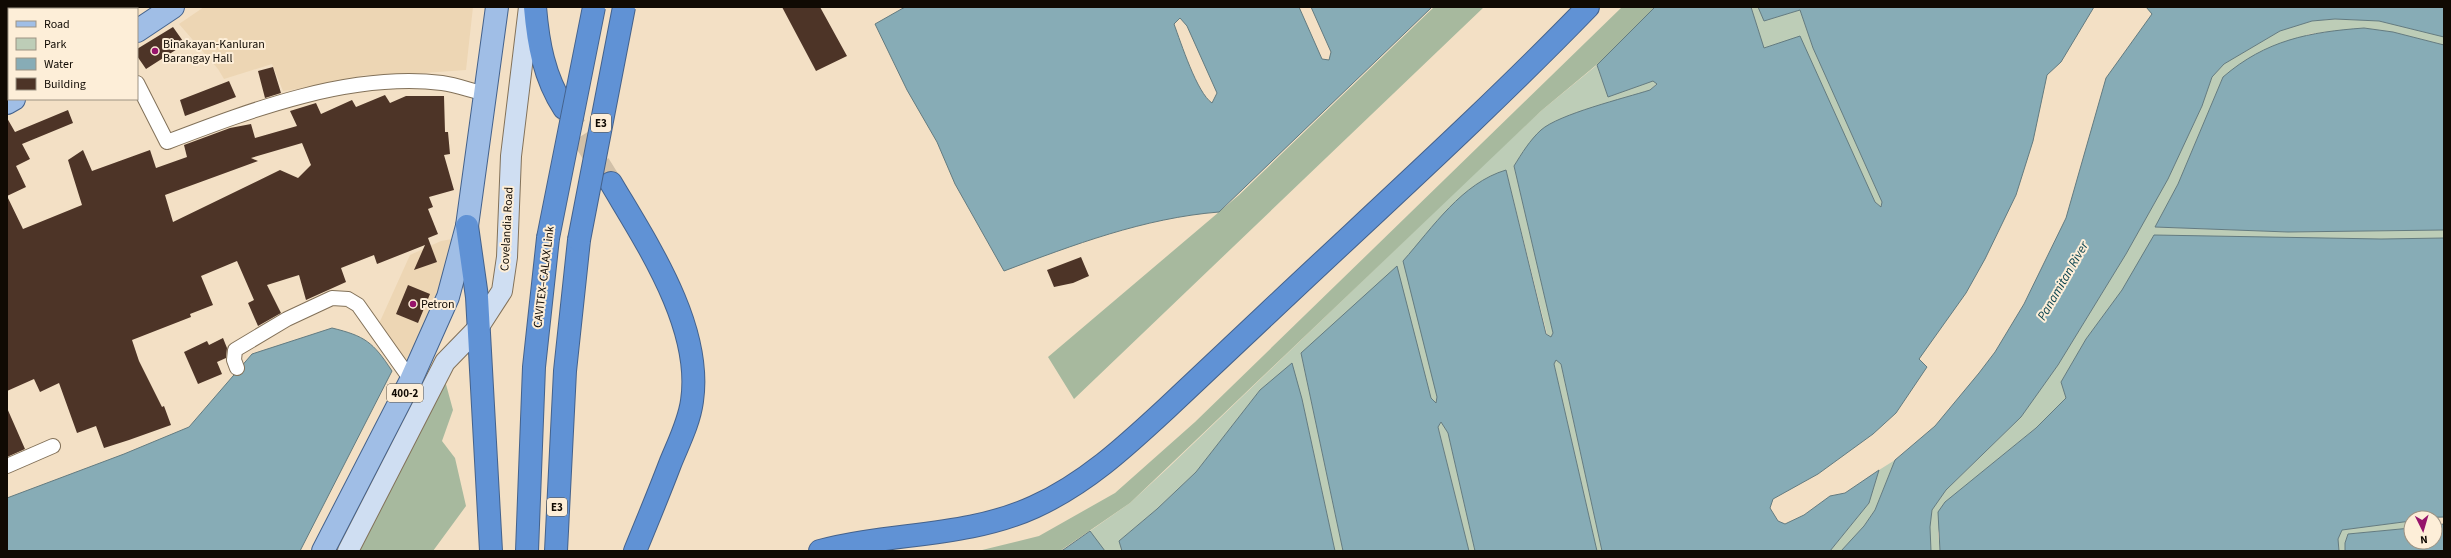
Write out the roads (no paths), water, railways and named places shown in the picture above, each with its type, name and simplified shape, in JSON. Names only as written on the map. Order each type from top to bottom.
[{"type":"highway","points":[[535,7],[544,65],[549,81],[564,108]]},
{"type":"highway","name":"CAVITEX–CALAX Link","points":[[527,551],[534,366],[548,238],[594,7]]},
{"type":"highway","name":"E3","points":[[556,551],[565,371],[579,240],[624,7]]},
{"type":"highway","points":[[820,551],[852,543],[945,532],[989,522],[1034,507],[1085,479],[1110,460],[1180,396],[1510,84],[1588,7]]},
{"type":"highway","points":[[611,183],[653,257],[676,305],[690,347],[694,383],[687,421],[635,551]]},
{"type":"highway","points":[[467,226],[478,328],[491,551]]},
{"type":"main road","points":[[138,30],[172,7]]},
{"type":"main road","name":"400-2","points":[[323,551],[411,380],[448,297],[467,226],[497,7]]},
{"type":"main road","name":"Covelandia Road","points":[[348,551],[445,362],[478,328],[502,291],[508,257],[511,156],[529,7]]},
{"type":"street","points":[[138,85],[167,142],[245,112],[328,91],[394,82],[442,83],[486,94]]},
{"type":"street","points":[[237,368],[234,360],[235,350],[287,319],[332,298],[348,299],[358,305],[411,380]]},
{"type":"street","points":[[7,466],[53,446]]},
{"type":"water","points":[[905,7],[1299,7],[1322,59],[1329,60],[1331,52],[1311,7],[1432,7],[1219,212],[1191,215],[1136,226],[1083,242],[1004,271],[955,184],[937,142],[907,90],[875,24]],"holes":[[[1180,18],[1187,26],[1217,93],[1212,103],[1206,98],[1195,79],[1174,24]]]},
{"type":"water","points":[[1655,7],[1751,7],[1764,48],[1800,36],[1875,202],[1881,207],[1882,202],[1813,48],[1800,10],[1764,21],[1758,7],[2094,7],[2061,62],[2047,75],[2033,141],[2016,195],[1985,259],[1966,293],[1919,359],[1927,367],[1896,413],[1873,434],[1818,474],[1773,499],[1770,508],[1778,521],[1785,524],[1804,515],[1830,496],[1845,493],[1879,470],[1869,503],[1830,551],[1602,551],[1561,364],[1556,360],[1554,364],[1597,551],[1475,551],[1448,433],[1441,422],[1438,427],[1469,551],[1343,551],[1301,353],[1397,266],[1431,398],[1436,403],[1437,397],[1403,261],[1437,221],[1462,196],[1490,176],[1506,170],[1546,334],[1551,337],[1553,333],[1514,166],[1533,138],[1550,124],[1577,112],[1650,90],[1657,84],[1653,81],[1608,97],[1597,65]]},
{"type":"water","name":"Panamitan River","points":[[2146,7],[2444,7],[2444,37],[2379,21],[2335,19],[2312,21],[2280,31],[2224,64],[2212,77],[2202,106],[2168,179],[2126,254],[2058,365],[2021,417],[1946,490],[1932,510],[1930,527],[1931,551],[1841,551],[1864,526],[1875,510],[1895,460],[1935,426],[1979,373],[1995,352],[2024,304],[2066,218],[2106,78],[2152,14]]},
{"type":"water","points":[[2364,28],[2393,32],[2444,45],[2444,230],[2288,232],[2155,227],[2178,184],[2223,77],[2239,64],[2255,54],[2289,40],[2325,32]]},
{"type":"water","points":[[2154,235],[2381,239],[2444,238],[2444,517],[2443,510],[2403,510],[2403,522],[2342,530],[2338,539],[2339,551],[1940,551],[1938,512],[1945,502],[2036,428],[2066,398],[2061,382],[2086,339],[2122,290]]},
{"type":"water","points":[[332,328],[353,334],[367,342],[379,353],[392,371],[300,551],[7,551],[7,498],[124,454],[189,427],[252,354]]},
{"type":"water","points":[[1292,363],[1302,399],[1335,551],[1122,551],[1119,541],[1157,509],[1196,472],[1260,390]]},
{"type":"water","points":[[2443,524],[2444,551],[2345,551],[2345,543],[2348,534],[2403,529],[2403,550],[2443,550]]},
{"type":"water","points":[[1090,531],[1105,551],[1060,551],[1063,550]]},
{"type":"tunnel","points":[[564,108],[611,183]]},
{"type":"place","name":"Binakayan-Kanluran Barangay Hall","points":[[155,51]]},
{"type":"place","name":"Petron","points":[[413,304]]}]
